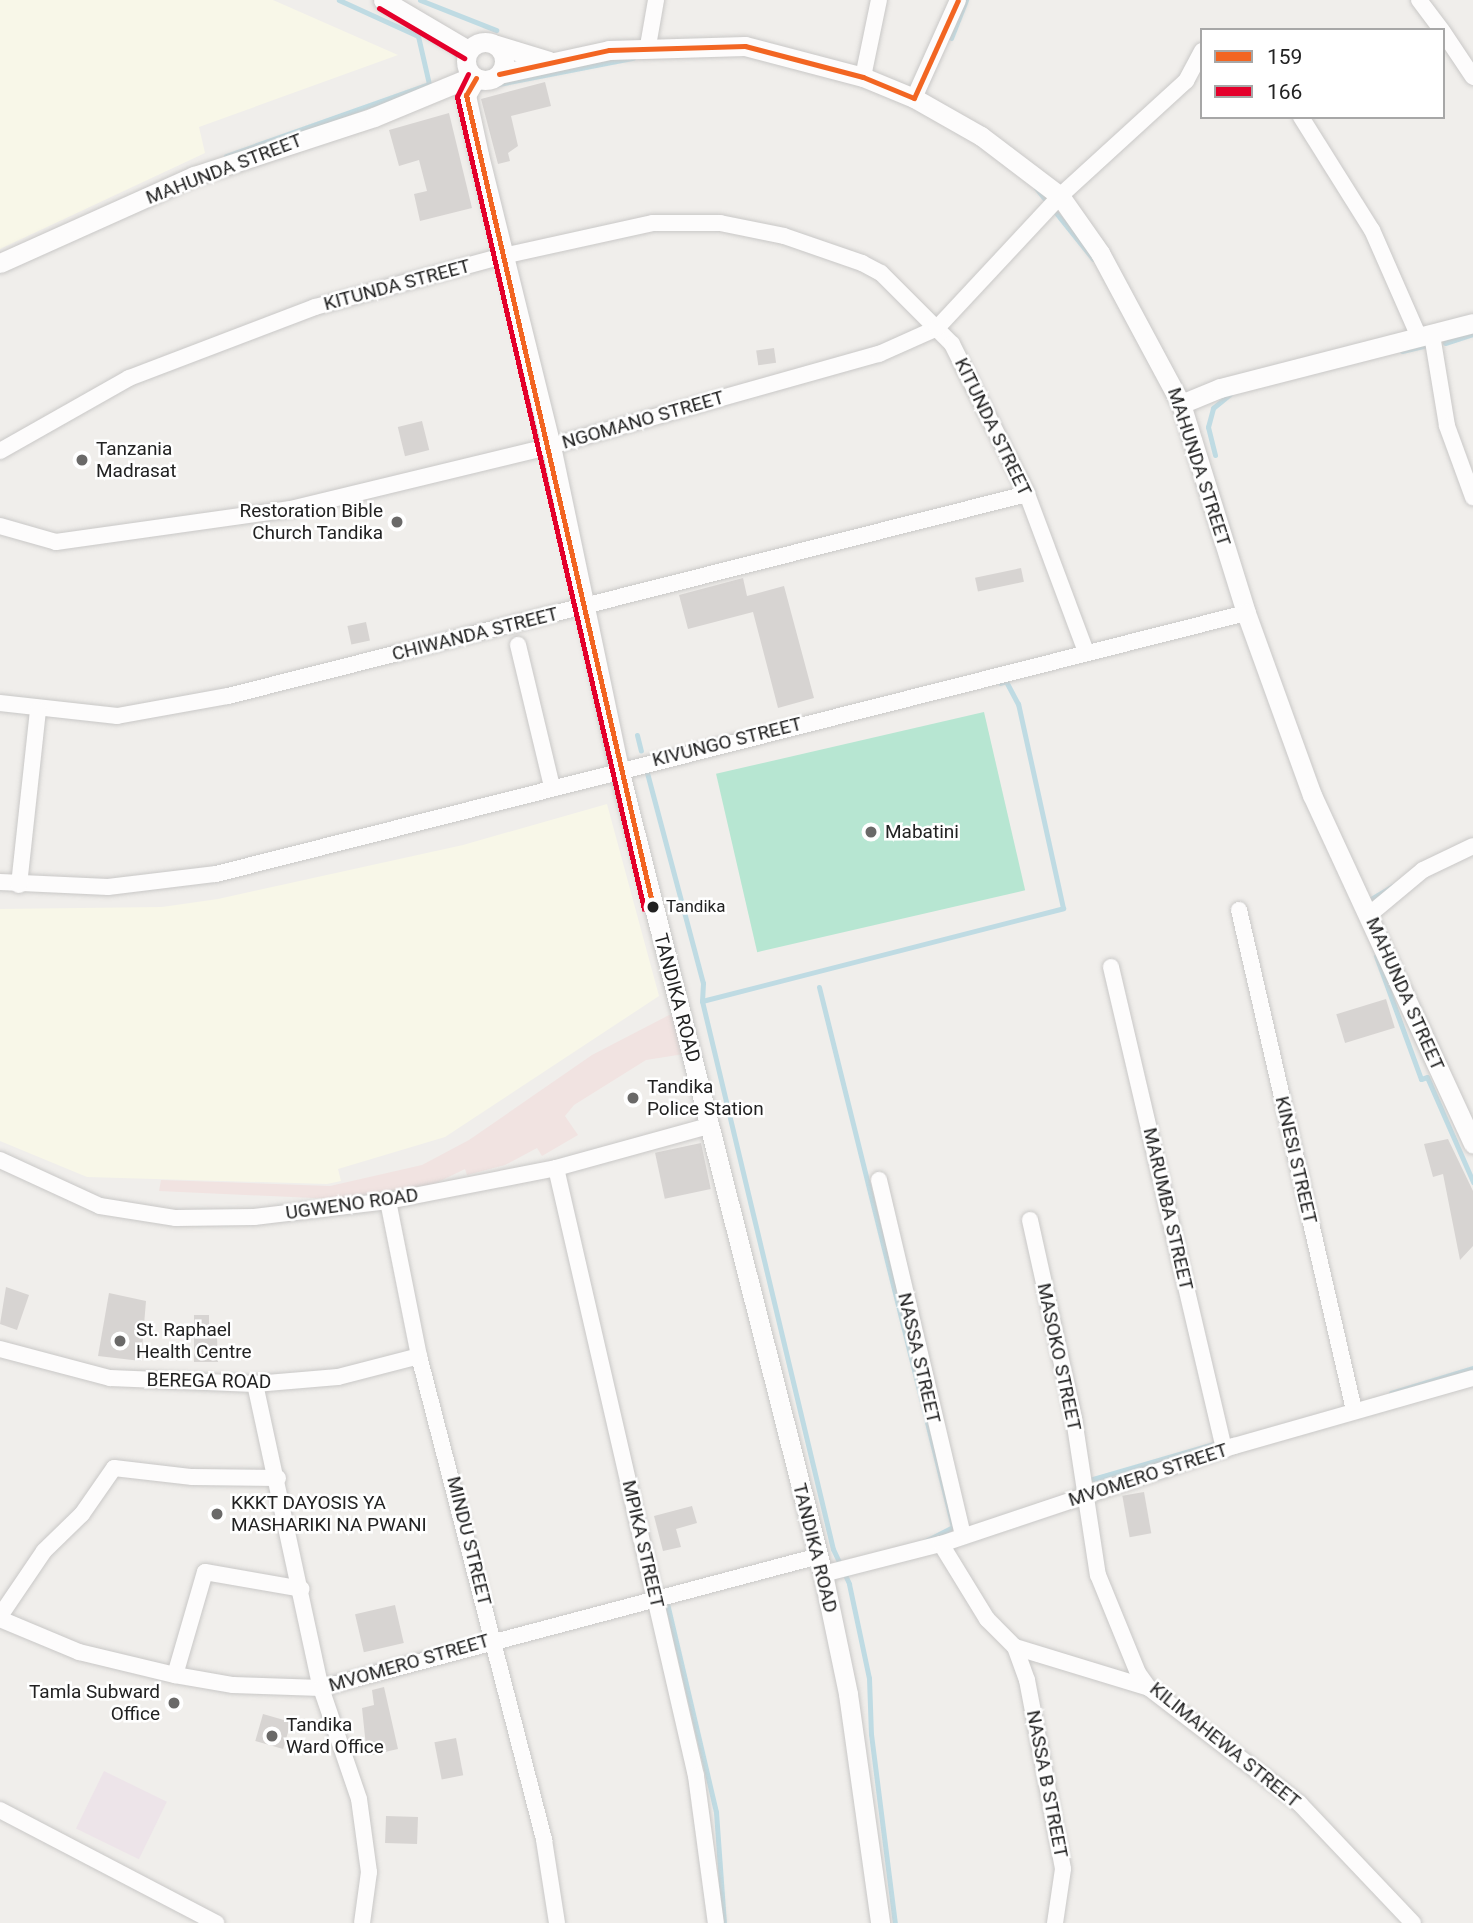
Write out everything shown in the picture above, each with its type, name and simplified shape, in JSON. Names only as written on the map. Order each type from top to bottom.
[{"type":"street","points":[[383,0],[468,50]]},
{"type":"street","points":[[648,46],[656,0]]},
{"type":"street","points":[[863,77],[879,0]]},
{"type":"street","points":[[914,97],[958,0]]},
{"type":"street","points":[[1419,0],[1440,28]]},
{"type":"street","points":[[1445,35],[1473,77]]},
{"type":"street","points":[[468,50],[482,41],[550,61]]},
{"type":"street","points":[[468,50],[466,66],[475,77],[499,74],[504,59],[497,45]]},
{"type":"street","name":"MAHUNDA STREET","points":[[499,74],[550,61],[648,46],[745,46],[863,77],[914,97],[981,136],[1060,196],[1132,309],[1181,404],[1246,613],[1312,795],[1370,914],[1473,1144]]},
{"type":"street","name":"NGOMANO STREET","points":[[0,526],[56,541],[167,530],[291,509],[551,446],[878,354],[937,328],[1060,196],[1186,81],[1200,55]]},
{"type":"street","name":"MAHUNDA STREET","points":[[0,263],[194,177],[475,77]]},
{"type":"street","name":"TANDIKA ROAD","points":[[475,77],[467,95],[503,256],[551,446],[619,769],[685,1015],[708,1126],[821,1565],[848,1694],[880,1923]]},
{"type":"street","points":[[1302,119],[1372,230],[1426,336],[1447,426],[1473,497]]},
{"type":"street","name":"KITUNDA STREET","points":[[0,451],[128,378],[315,307],[503,256],[653,223],[720,223],[784,236],[862,262],[881,273],[937,328],[978,388],[1027,495],[1086,652]]},
{"type":"street","points":[[1181,404],[1220,388],[1473,323]]},
{"type":"street","name":"CHIWANDA STREET","points":[[0,703],[38,710],[117,716],[228,696],[1027,495]]},
{"type":"street","name":"KIVUNGO STREET","points":[[0,882],[19,885],[108,887],[216,874],[619,769],[1246,613]]},
{"type":"street","points":[[518,645],[552,787]]},
{"type":"street","points":[[19,885],[38,710]]},
{"type":"street","points":[[1370,914],[1423,870],[1473,845]]},
{"type":"street","name":"KINESI STREET","points":[[1239,910],[1354,1410]]},
{"type":"street","name":"MARUMBA STREET","points":[[1111,967],[1224,1450]]},
{"type":"street","name":"UGWENO ROAD","points":[[3,1169],[100,1206],[176,1218],[254,1217],[388,1201],[556,1168],[708,1126]]},
{"type":"street","name":"MPIKA STREET","points":[[556,1168],[657,1600],[707,1832],[716,1923]]},
{"type":"street","name":"NASSA STREET","points":[[879,1180],[963,1535]]},
{"type":"street","name":"MINDU STREET","points":[[388,1201],[419,1356],[544,1840],[557,1923]]},
{"type":"street","name":"MASOKO STREET","points":[[1030,1220],[1074,1419],[1084,1494]]},
{"type":"street","name":"BEREGA ROAD","points":[[0,1349],[110,1378],[255,1384],[338,1377],[419,1356]]},
{"type":"street","name":"MVOMERO STREET","points":[[0,1617],[79,1652],[175,1675],[233,1685],[321,1688],[493,1639],[657,1600],[821,1565],[941,1544],[1084,1494],[1224,1450],[1354,1410],[1473,1378]]},
{"type":"street","points":[[255,1384],[278,1478],[321,1688],[359,1799],[369,1872],[362,1923]]},
{"type":"street","points":[[0,1617],[44,1551],[82,1514],[108,1475],[121,1466],[192,1477],[278,1478]]},
{"type":"street","name":"KILIMAHEWA STREET","points":[[1084,1494],[1098,1575],[1149,1688],[1300,1804],[1413,1923]]},
{"type":"street","points":[[941,1544],[969,1581],[987,1619],[1015,1647],[1149,1688]]},
{"type":"street","points":[[175,1675],[205,1572],[302,1589]]},
{"type":"street","name":"NASSA B STREET","points":[[1015,1647],[1027,1680],[1063,1869],[1055,1923]]},
{"type":"street","points":[[0,1810],[216,1923]]},
{"type":"shaded area","points":[[0,0],[273,0],[398,55],[199,127],[205,153],[0,249]]},
{"type":"shaded area","points":[[607,804],[659,996],[445,1137],[338,1169],[341,1181],[327,1184],[87,1177],[0,1141],[0,909],[162,907],[218,899],[463,845]]},
{"type":"shaded area","points":[[675,1012],[684,1054],[646,1060],[574,1105],[565,1116],[578,1135],[542,1156],[537,1148],[505,1165],[467,1175],[465,1169],[434,1184],[335,1199],[159,1191],[161,1180],[330,1186],[422,1165],[469,1140],[592,1055]]},
{"type":"shaded area","points":[[104,1771],[167,1802],[139,1859],[76,1829]]},
{"type":"green space","name":"Mabatini","points":[[984,712],[1025,890],[757,952],[716,774]]},
{"type":"building","points":[[545,82],[551,106],[511,116],[518,146],[508,153],[510,161],[498,164],[481,99]]},
{"type":"building","points":[[449,113],[472,208],[420,221],[414,194],[427,191],[419,160],[399,166],[389,130]]},
{"type":"building","points":[[774,348],[776,363],[758,365],[756,351]]},
{"type":"building","points":[[422,421],[429,450],[405,456],[398,427]]},
{"type":"building","points":[[1021,568],[1024,582],[978,591],[975,578]]},
{"type":"building","points":[[743,578],[747,596],[784,586],[814,698],[778,708],[753,612],[688,629],[679,595]]},
{"type":"building","points":[[366,622],[370,641],[351,645],[347,626]]},
{"type":"building","points":[[1386,999],[1395,1028],[1345,1043],[1336,1014]]},
{"type":"building","points":[[1448,1139],[1473,1191],[1473,1246],[1460,1260],[1443,1174],[1433,1177],[1424,1144]]},
{"type":"building","points":[[701,1143],[711,1189],[665,1199],[655,1153]]},
{"type":"building","points":[[6,1287],[29,1295],[17,1330],[0,1324]]},
{"type":"building","name":"St. Raphael Health Centre","points":[[109,1293],[146,1301],[141,1361],[98,1356]]},
{"type":"building","points":[[194,1315],[209,1315],[209,1337],[217,1337],[218,1362],[194,1362]]},
{"type":"building","points":[[1144,1492],[1151,1533],[1130,1537],[1122,1496]]},
{"type":"building","points":[[692,1506],[697,1523],[676,1529],[681,1547],[663,1551],[654,1516]]},
{"type":"building","points":[[395,1605],[404,1643],[364,1652],[355,1614]]},
{"type":"building","points":[[384,1687],[398,1749],[367,1756],[362,1708],[374,1705],[372,1690]]},
{"type":"building","name":"Tandika Ward Office","points":[[263,1714],[291,1722],[283,1749],[255,1741]]},
{"type":"building","points":[[456,1738],[463,1775],[442,1779],[434,1742]]},
{"type":"building","points":[[386,1816],[418,1817],[417,1844],[385,1843]]},
{"type":"waterway","points":[[226,156],[429,84],[418,36],[339,0]]},
{"type":"waterway","points":[[420,0],[496,30]]},
{"type":"waterway","points":[[951,38],[966,0]]},
{"type":"waterway","points":[[478,88],[633,58]]},
{"type":"waterway","points":[[1036,188],[1093,259]]},
{"type":"waterway","points":[[1445,343],[1473,334]]},
{"type":"waterway","points":[[1402,351],[1428,345]]},
{"type":"waterway","points":[[1215,455],[1208,427],[1213,408],[1230,394]]},
{"type":"waterway","points":[[702,1001],[1063,908],[1018,704],[1006,681],[1000,683]]},
{"type":"waterway","points":[[637,735],[641,751]]},
{"type":"waterway","points":[[646,769],[703,983],[702,1001],[833,1549],[849,1584],[869,1678],[871,1734],[895,1923]]},
{"type":"waterway","points":[[1366,902],[1393,886]]},
{"type":"waterway","points":[[1376,956],[1421,1079],[1427,1077],[1473,1182]]},
{"type":"waterway","points":[[819,987],[953,1527],[925,1541]]},
{"type":"waterway","points":[[1391,1393],[1473,1368]]},
{"type":"waterway","points":[[1093,1479],[1220,1442]]},
{"type":"waterway","points":[[667,1603],[716,1812],[724,1923]]},
{"type":"transit line","name":"159","points":[[914,98],[958,0]]},
{"type":"transit line","name":"166","points":[[379,8],[464,58]]},
{"type":"transit line","name":"159","points":[[499,74],[609,50],[745,46],[863,77],[914,98]]},
{"type":"transit line","name":"166","points":[[468,74],[457,97],[644,909]]},
{"type":"transit line","name":"159","points":[[476,78],[466,95],[653,907]]},
{"type":"place","name":"Tanzania Madrasat","points":[[82,460]]},
{"type":"place","name":"Restoration Bible Church Tandika","points":[[397,522]]},
{"type":"place","name":"Mabatini","points":[[871,832]]},
{"type":"place","name":"Tandika","points":[[653,907]]},
{"type":"place","name":"Tandika Police Station","points":[[633,1098]]},
{"type":"place","name":"St. Raphael Health Centre","points":[[120,1341]]},
{"type":"place","name":"KKKT DAYOSIS YA MASHARIKI NA PWANI","points":[[217,1514]]},
{"type":"place","name":"Tamla Subward Office","points":[[174,1703]]},
{"type":"place","name":"Tandika Ward Office","points":[[272,1736]]}]
